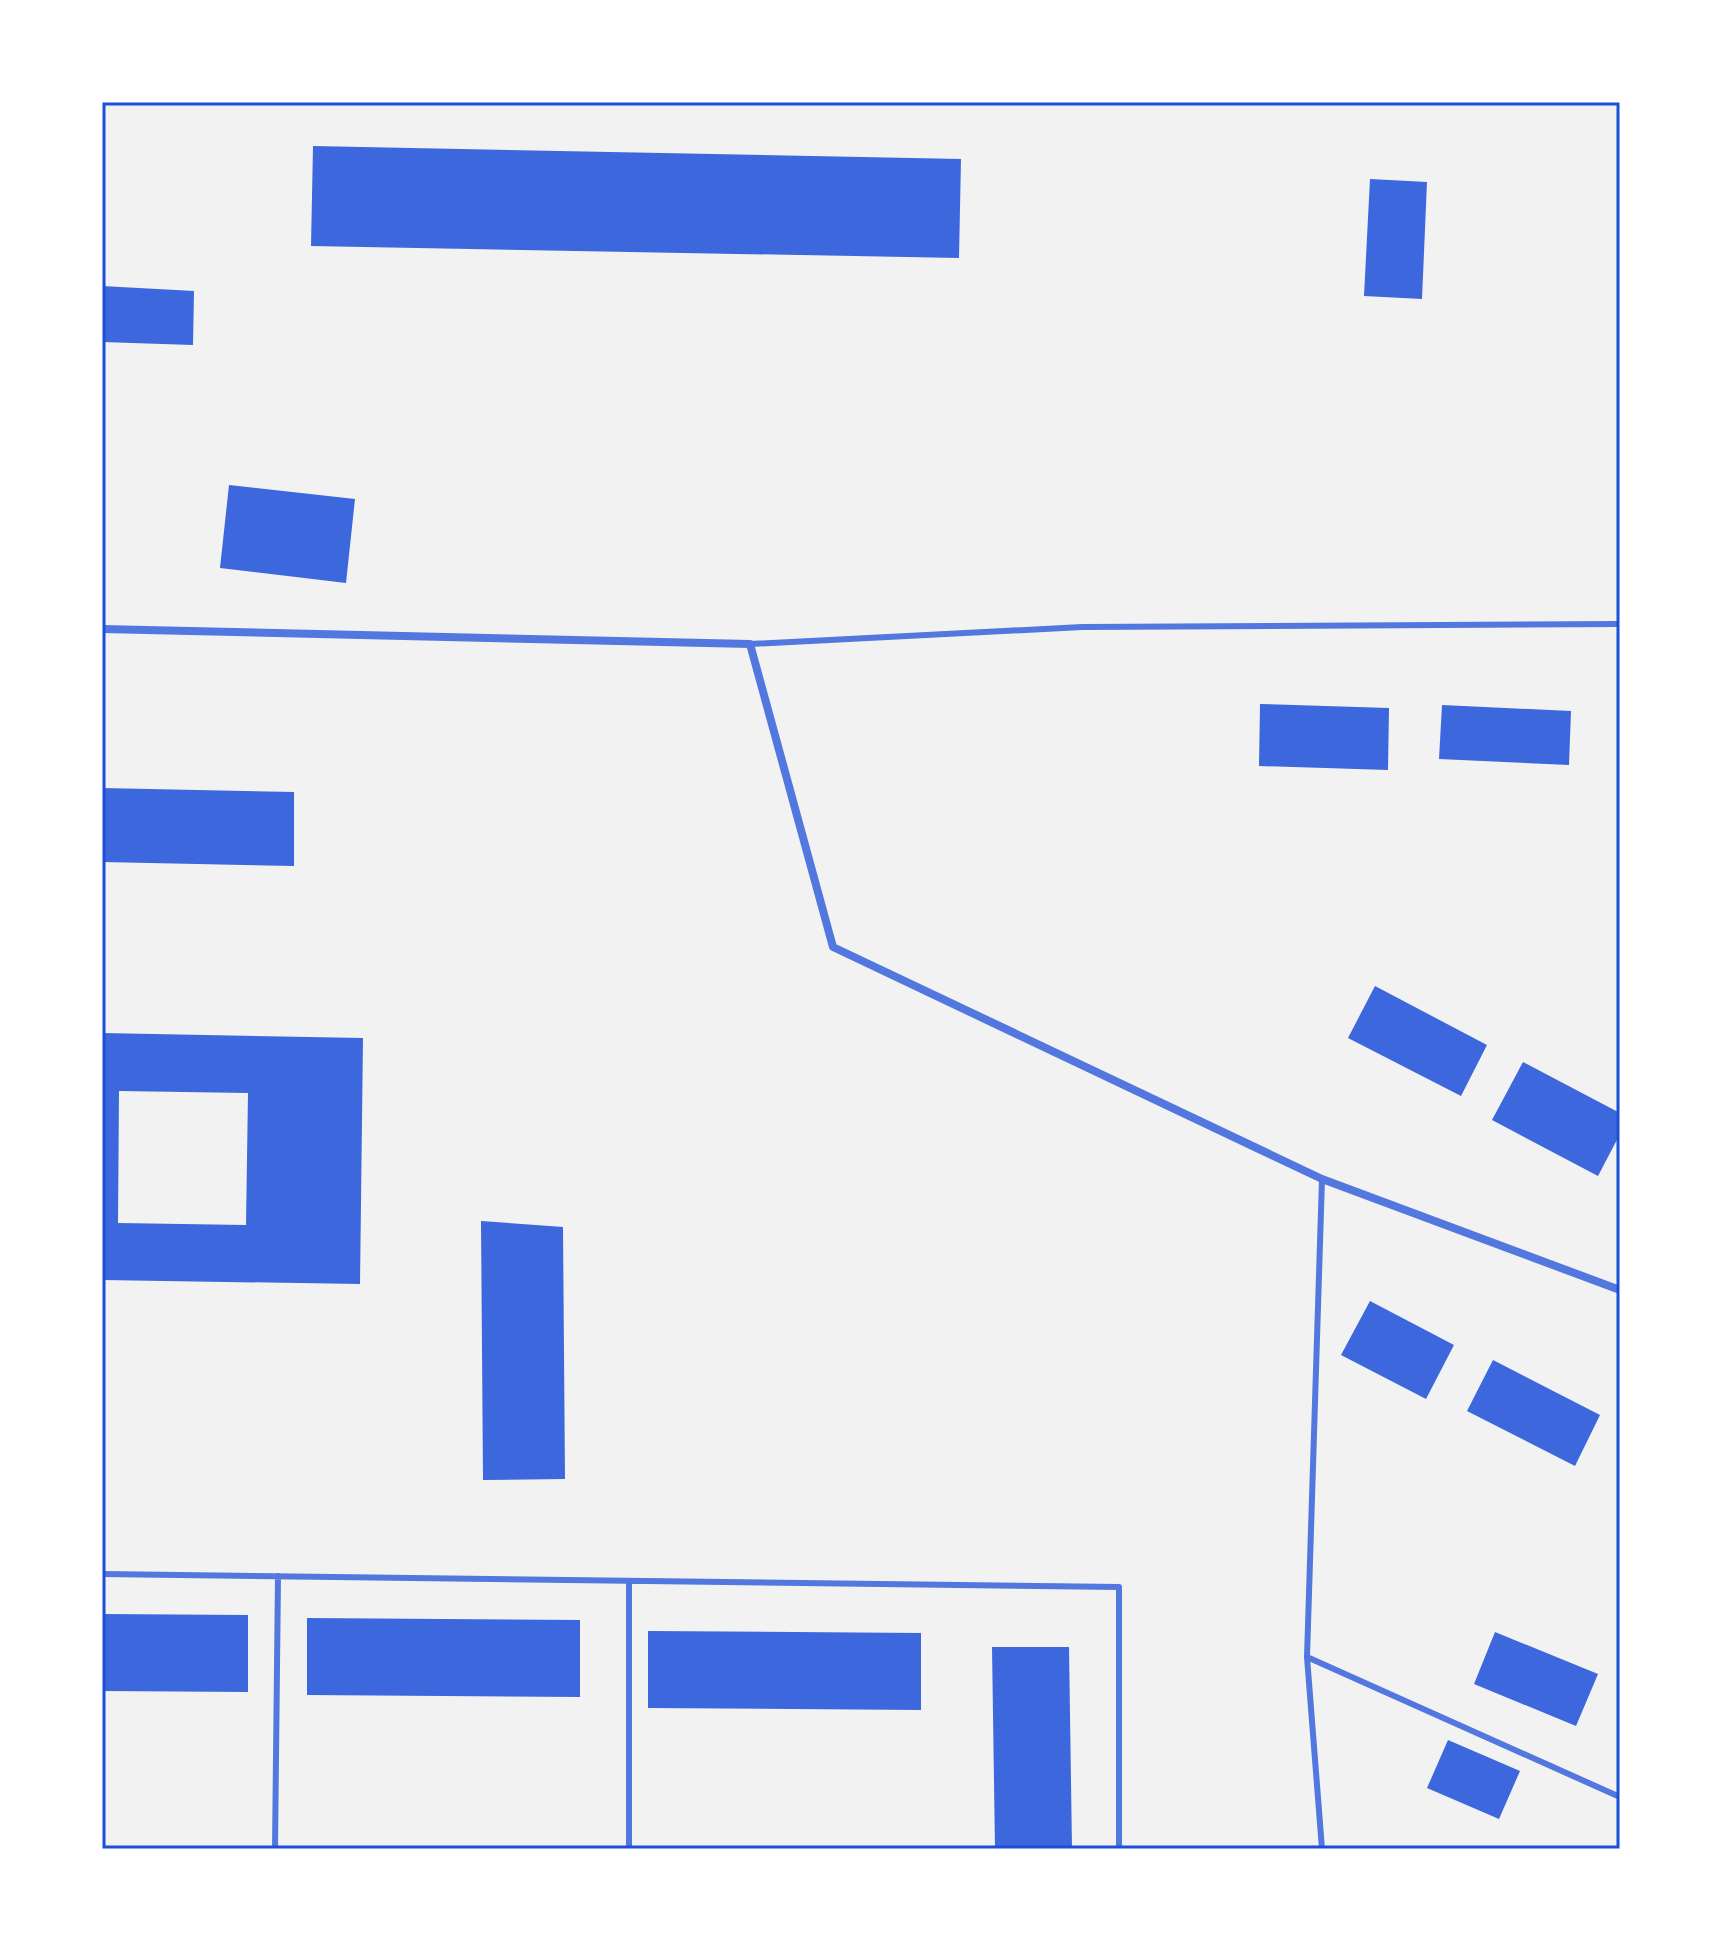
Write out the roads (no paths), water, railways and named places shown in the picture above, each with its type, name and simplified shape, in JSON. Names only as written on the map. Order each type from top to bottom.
[{"type":"street","points":[[102,629],[750,644],[833,947],[1322,1179],[1620,1290]]},
{"type":"lane","points":[[750,644],[1082,627],[1620,624]]},
{"type":"lane","points":[[1322,1179],[1307,1657],[1322,1849]]},
{"type":"lane","points":[[102,1574],[1119,1587],[1119,1849]]},
{"type":"lane","points":[[275,1849],[278,1576]]},
{"type":"lane","points":[[629,1581],[629,1849]]},
{"type":"lane","points":[[1307,1657],[1620,1797]]}]
